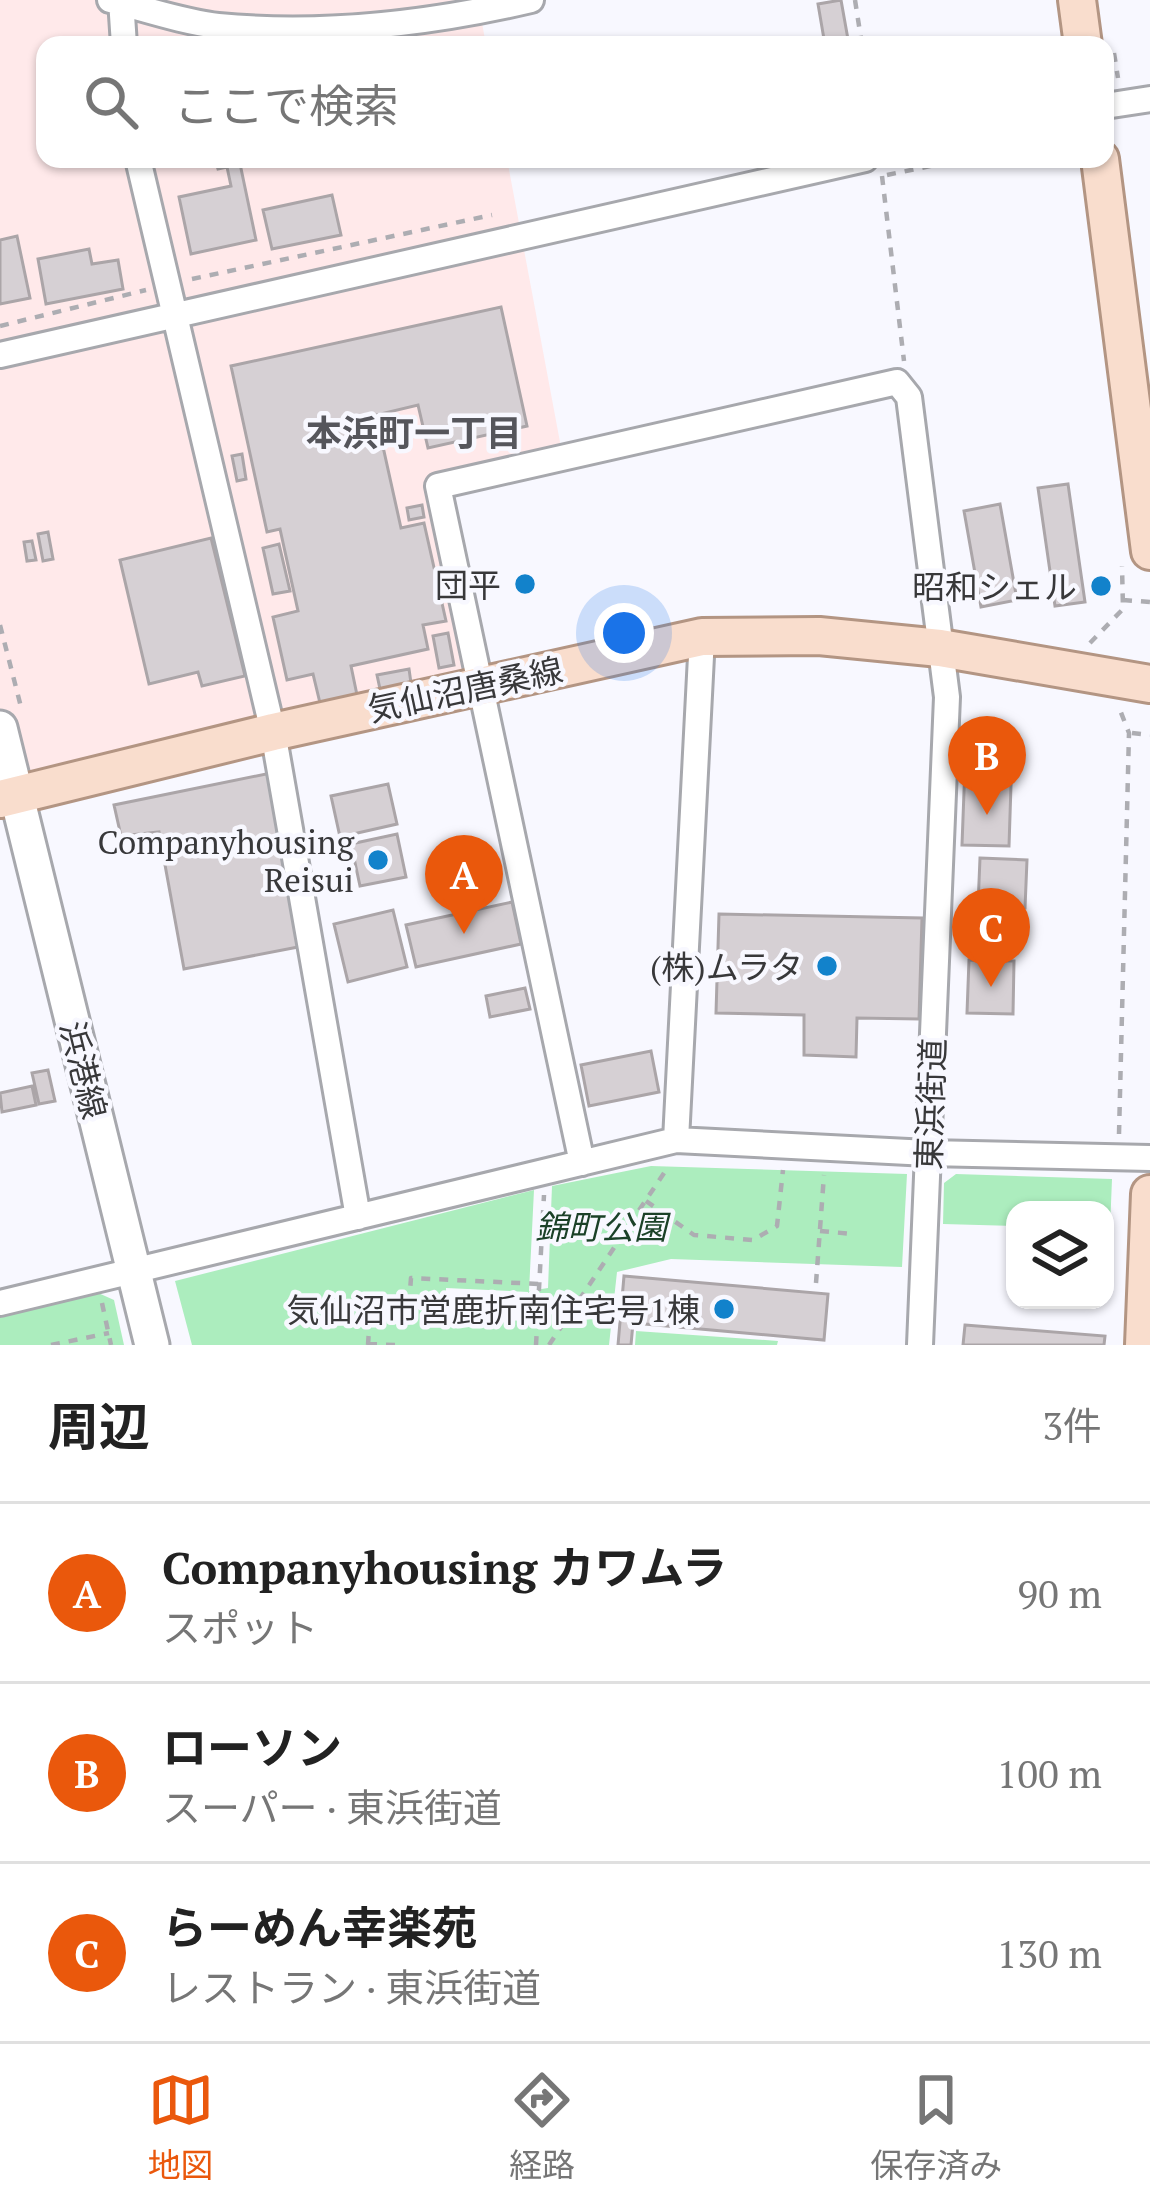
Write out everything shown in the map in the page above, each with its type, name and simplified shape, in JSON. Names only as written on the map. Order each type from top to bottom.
[{"type":"main road","points":[[1077,0],[1082,36]]},
{"type":"main road","points":[[1101,168],[1150,551]]},
{"type":"main road","name":"気仙沼唐桑線","points":[[8,797],[273,731],[703,637],[819,636],[940,648],[1150,684]]},
{"type":"main road","points":[[1144,1345],[1150,1193]]},
{"type":"street","points":[[123,36],[118,1],[215,26],[334,30],[445,20],[531,0]]},
{"type":"street","points":[[1114,105],[1150,99]]},
{"type":"street","points":[[140,168],[273,731],[358,1217]]},
{"type":"street","points":[[0,355],[868,168]]},
{"type":"street","points":[[583,1163],[438,486],[897,382],[909,397]]},
{"type":"street","name":"東浜街道","points":[[909,397],[947,697],[920,1345]]},
{"type":"street","points":[[676,1140],[703,637]]},
{"type":"street","name":"浜港線","points":[[12,725],[8,797],[152,1345]]},
{"type":"street","points":[[0,1303],[676,1140],[928,1154],[1150,1158]]},
{"type":"path","points":[[855,0],[861,36]]},
{"type":"path","points":[[873,168],[909,397]]},
{"type":"path","points":[[0,326],[167,284],[493,215]]},
{"type":"path","points":[[1123,601],[1150,602]]},
{"type":"path","points":[[0,625],[12,725]]},
{"type":"path","points":[[1108,699],[1119,707],[1129,733],[1118,1159]]},
{"type":"path","points":[[1129,733],[1150,735]]},
{"type":"path","points":[[549,1345],[674,1160],[676,1140]]},
{"type":"path","points":[[646,1202],[694,1235],[753,1240],[777,1226],[783,1170]]},
{"type":"path","points":[[536,1345],[546,1172]]},
{"type":"path","points":[[816,1283],[825,1172]]},
{"type":"path","points":[[820,1232],[853,1234]]},
{"type":"path","points":[[395,1345],[368,1344],[370,1315],[382,1316],[409,1304],[411,1279],[539,1284]]},
{"type":"path","points":[[100,1291],[111,1345]]},
{"type":"path","points":[[51,1345],[109,1333]]},
{"type":"shaded area","points":[[0,0],[483,0],[484,36],[36,36],[36,168],[509,168],[563,458],[438,486],[481,686],[0,800]]},
{"type":"green space","points":[[651,1166],[907,1174],[902,1267],[671,1259],[617,1272],[609,1345],[192,1345],[175,1281],[534,1190],[529,1291],[548,1288],[552,1186]],"holes":[[[446,1288],[528,1292],[527,1321],[425,1317],[446,1309]]]},
{"type":"green space","points":[[956,1174],[1112,1179],[1111,1201],[1006,1201],[1006,1226],[943,1224],[944,1183]]},
{"type":"green space","points":[[96,1292],[114,1300],[124,1345],[0,1345],[0,1315]]},
{"type":"green space","name":"錦町公園","points":[[636,1331],[778,1341],[777,1345],[635,1345]]},
{"type":"building","points":[[841,0],[847,36],[823,36],[818,4]]},
{"type":"building","points":[[227,168],[241,168],[256,240],[191,254],[179,197],[231,186]]},
{"type":"building","points":[[332,195],[341,235],[272,249],[263,210]]},
{"type":"building","points":[[17,236],[30,298],[0,304],[0,240]]},
{"type":"building","points":[[89,249],[92,264],[118,260],[123,289],[46,304],[38,259]]},
{"type":"building","points":[[501,307],[527,426],[428,448],[418,405],[376,415],[401,528],[424,523],[446,621],[423,625],[428,649],[351,666],[357,695],[320,703],[313,674],[287,680],[273,617],[298,611],[280,529],[267,532],[231,366]]},
{"type":"building","points":[[412,419],[415,433],[387,438],[384,423]]},
{"type":"building","points":[[242,454],[246,479],[237,481],[232,456]]},
{"type":"building","points":[[1068,484],[1085,602],[1055,606],[1038,488]]},
{"type":"building","points":[[1000,504],[1017,600],[981,607],[964,511]]},
{"type":"building","points":[[422,505],[424,517],[409,520],[407,508]]},
{"type":"building","points":[[48,532],[53,559],[43,561],[38,534]]},
{"type":"building","points":[[211,538],[245,676],[202,686],[198,672],[149,684],[120,560]]},
{"type":"building","points":[[32,541],[36,560],[27,561],[24,542]]},
{"type":"building","points":[[279,544],[290,591],[273,594],[263,548]]},
{"type":"building","points":[[448,633],[454,665],[439,668],[433,636]]},
{"type":"building","points":[[409,669],[411,683],[380,689],[377,675]]},
{"type":"building","points":[[965,765],[1003,766],[1003,784],[1011,785],[1009,846],[962,845]]},
{"type":"building","points":[[271,773],[298,947],[184,969],[159,832],[121,836],[114,805]]},
{"type":"building","points":[[388,784],[397,824],[340,837],[331,796]]},
{"type":"building","name":"Companyhousing Reisui","points":[[397,834],[406,877],[360,886],[351,844]]},
{"type":"building","points":[[980,858],[1027,860],[1025,908],[978,906]]},
{"type":"building","points":[[512,902],[521,944],[416,967],[406,925]]},
{"type":"building","points":[[393,910],[407,967],[348,982],[334,924]]},
{"type":"building","points":[[719,914],[922,918],[919,1019],[857,1018],[856,1057],[804,1055],[804,1015],[716,1013]]},
{"type":"building","points":[[969,960],[1014,961],[1013,1014],[967,1013]]},
{"type":"building","points":[[525,988],[530,1009],[490,1017],[486,996]]},
{"type":"building","points":[[651,1051],[659,1092],[589,1106],[581,1065]]},
{"type":"building","points":[[48,1070],[55,1101],[39,1104],[32,1073]]},
{"type":"building","points":[[32,1086],[36,1105],[2,1112],[0,1093]]},
{"type":"building","name":"気仙沼市営鹿折南住宅号1棟","points":[[624,1276],[828,1294],[824,1340],[633,1323],[631,1345],[618,1345]]},
{"type":"building","points":[[965,1325],[1105,1336],[1104,1345],[963,1345]]},
{"type":"place","name":"団平","points":[[525,584]]},
{"type":"place","name":"昭和シェル","points":[[1101,586]]},
{"type":"place","name":"ローソン","points":[[987,815]]},
{"type":"place","name":"Companyhousing Reisui","points":[[378,860]]},
{"type":"place","name":"Companyhousing カワムラ","points":[[464,934]]},
{"type":"place","name":"(株)ムラタ","points":[[827,966]]},
{"type":"place","name":"らーめん幸楽苑","points":[[991,987]]},
{"type":"place","name":"気仙沼市営鹿折南住宅号1棟","points":[[724,1309]]},
{"type":"district","name":"本浜町一丁目","points":[[414,432]]}]
